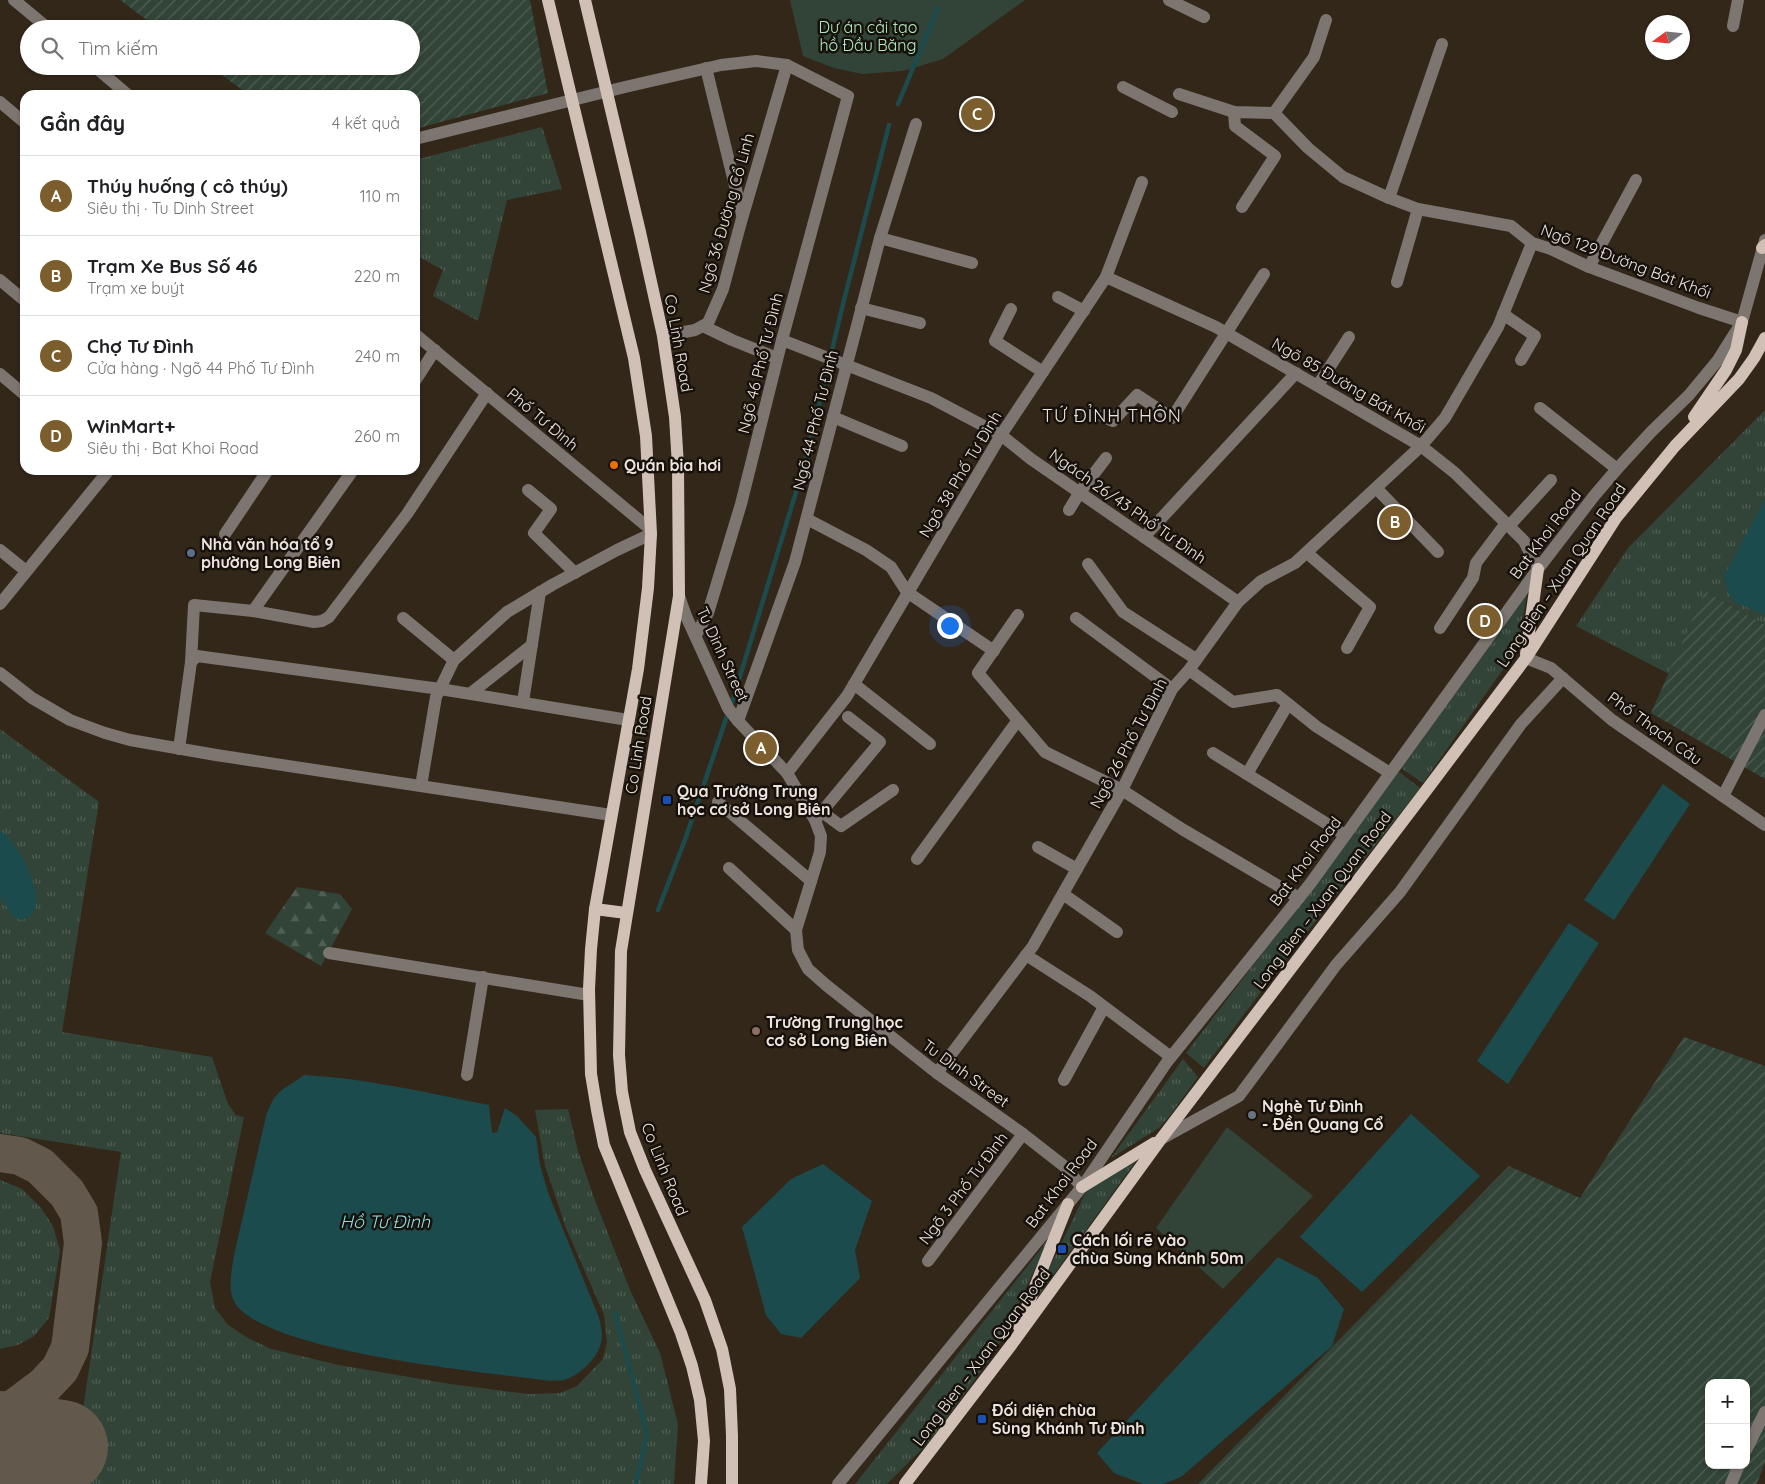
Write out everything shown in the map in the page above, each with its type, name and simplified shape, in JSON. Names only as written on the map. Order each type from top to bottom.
[{"type":"main road","name":"Co Linh Road","points":[[548,0],[634,358],[646,436],[651,532],[648,588],[638,668],[595,909],[591,949],[591,1074],[604,1145],[681,1333],[692,1366],[700,1400],[703,1433],[702,1484]]},
{"type":"main road","name":"Co Linh Road","points":[[585,0],[663,336],[676,427],[678,466],[679,596],[638,854],[620,952],[619,1055],[622,1092],[630,1132],[704,1300],[722,1349],[730,1389],[732,1484]]},
{"type":"main road","points":[[1675,446],[1726,370],[1736,350],[1742,322]]},
{"type":"main road","name":"Long Bien – Xuan Quan Road","points":[[906,1483],[1012,1344],[1161,1139],[1526,658],[1616,518],[1675,446],[1739,379],[1765,338]]},
{"type":"main road","points":[[1526,658],[1538,569]]},
{"type":"main road","points":[[595,909],[626,913]]},
{"type":"main road","points":[[1082,1187],[1161,1139]]},
{"type":"main road","points":[[1012,1344],[1068,1204]]},
{"type":"street","points":[[14,0],[38,20]]},
{"type":"street","points":[[1169,0],[1204,17]]},
{"type":"street","points":[[1733,26],[1738,0]]},
{"type":"street","points":[[1179,94],[1234,112],[1274,113],[1314,57],[1326,20]]},
{"type":"street","points":[[1390,198],[1442,44]]},
{"type":"street","points":[[420,138],[706,68],[756,61],[787,65]]},
{"type":"street","name":"Ngõ 46 Phố Tư Đình","points":[[696,636],[708,613],[741,504],[782,340],[848,96],[787,65]]},
{"type":"street","name":"Ngõ 36 Đường Cổ Linh","points":[[703,326],[708,323],[723,289],[742,215],[787,65]]},
{"type":"street","points":[[706,68],[742,215]]},
{"type":"street","points":[[105,75],[122,90]]},
{"type":"street","points":[[1123,87],[1172,112]]},
{"type":"street","points":[[0,102],[20,119]]},
{"type":"street","points":[[1234,112],[1236,126],[1275,156],[1242,207]]},
{"type":"street","name":"Ngõ 129 Đường Bát Khối","points":[[1274,113],[1308,148],[1343,177],[1390,198],[1418,210],[1512,226],[1532,243],[1551,249],[1589,267],[1742,322]]},
{"type":"street","name":"Ngõ 44 Phố Tư Đình","points":[[734,716],[795,562],[833,417],[843,363],[916,124]]},
{"type":"street","points":[[1589,267],[1636,180]]},
{"type":"street","name":"Ngõ 38 Phố Tư Đình","points":[[787,773],[847,696],[1001,435],[1106,277],[1142,182]]},
{"type":"street","points":[[1397,282],[1418,210]]},
{"type":"street","points":[[880,238],[972,263]]},
{"type":"street","name":"Ngõ 26 Phố Tư Đình","points":[[937,1073],[1026,955],[1122,790],[1172,689],[1238,602],[1260,581],[1295,563],[1307,553],[1421,446],[1445,418],[1498,327],[1532,243]]},
{"type":"street","name":"Bat Khoi Road","points":[[838,1484],[1082,1187],[1171,1057],[1299,898],[1538,569],[1617,469],[1689,395],[1718,360],[1742,322],[1764,244]]},
{"type":"street","points":[[1102,416],[1112,421],[1137,394],[1172,418],[1264,274]]},
{"type":"street","name":"Ngõ 85 Đường Bát Khối","points":[[1106,277],[1227,334],[1421,446],[1455,473],[1524,541],[1538,569]]},
{"type":"street","points":[[0,280],[20,297]]},
{"type":"street","points":[[1058,297],[1084,311]]},
{"type":"street","points":[[861,308],[920,323]]},
{"type":"street","points":[[1011,309],[995,341],[1043,372]]},
{"type":"street","points":[[1503,314],[1535,336],[1521,360]]},
{"type":"street","points":[[663,336],[695,330],[703,326],[778,358]]},
{"type":"street","points":[[1318,385],[1349,337]]},
{"type":"street","name":"Phố Tư Đình","points":[[420,338],[651,532]]},
{"type":"street","name":"Ngách 26/43 Phố Tư Đình","points":[[782,340],[931,398],[1001,435],[1031,458],[1238,602]]},
{"type":"street","points":[[420,374],[436,350]]},
{"type":"street","points":[[1144,537],[1296,373]]},
{"type":"street","points":[[0,374],[20,391]]},
{"type":"street","points":[[180,748],[191,662],[194,606],[253,610],[308,621],[322,621],[329,617],[407,514],[487,393]]},
{"type":"street","points":[[1540,408],[1617,469]]},
{"type":"street","points":[[833,417],[902,446]]},
{"type":"street","points":[[1069,510],[1106,458]]},
{"type":"street","points":[[0,604],[105,475]]},
{"type":"street","points":[[225,534],[265,475]]},
{"type":"street","points":[[253,610],[349,475]]},
{"type":"street","points":[[1440,628],[1473,578],[1476,563],[1550,480]]},
{"type":"street","points":[[1376,488],[1438,552]]},
{"type":"street","points":[[528,490],[551,509],[534,534],[575,573]]},
{"type":"street","points":[[806,519],[866,550],[891,567],[907,592],[994,651]]},
{"type":"street","points":[[421,786],[434,707],[440,689],[454,660],[507,612],[651,532]]},
{"type":"street","points":[[0,550],[26,571]]},
{"type":"street","points":[[1307,553],[1370,607],[1348,648]]},
{"type":"street","points":[[1088,564],[1123,612],[1196,659]]},
{"type":"street","points":[[523,702],[540,592]]},
{"type":"street","name":"Tu Dinh Street","points":[[679,596],[734,716],[787,773],[819,816],[820,852],[796,930],[798,950],[808,969],[937,1073],[1024,1134],[1064,1166],[1082,1187]]},
{"type":"street","points":[[1018,615],[978,673],[1045,752],[1122,790],[1182,829],[1299,898]]},
{"type":"street","points":[[403,618],[454,660]]},
{"type":"street","points":[[1076,618],[1172,689]]},
{"type":"street","points":[[471,694],[532,645]]},
{"type":"street","points":[[191,662],[197,656],[440,689],[628,720]]},
{"type":"street","name":"Phố Thạch Cầu","points":[[1526,658],[1551,668],[1612,720],[1765,825]]},
{"type":"street","points":[[1188,670],[1233,702],[1277,695],[1317,727],[1390,774]]},
{"type":"street","points":[[0,673],[32,698],[70,720],[88,728],[130,740],[611,815]]},
{"type":"street","points":[[1161,1139],[1239,1096],[1336,965],[1400,892],[1520,724],[1563,678]]},
{"type":"street","points":[[854,684],[930,744]]},
{"type":"street","points":[[1247,774],[1288,704]]},
{"type":"street","points":[[1723,796],[1765,715]]},
{"type":"street","points":[[848,717],[880,742],[819,816],[841,826],[893,790]]},
{"type":"street","points":[[917,859],[1018,720]]},
{"type":"street","points":[[1213,753],[1345,835]]},
{"type":"street","points":[[718,802],[811,881]]},
{"type":"street","points":[[1038,848],[1077,869]]},
{"type":"street","points":[[729,868],[796,930]]},
{"type":"street","points":[[1063,894],[1117,932]]},
{"type":"street","points":[[330,953],[590,995]]},
{"type":"street","points":[[1026,955],[1104,1007],[1171,1057]]},
{"type":"street","points":[[467,1075],[484,977]]},
{"type":"street","points":[[1064,1080],[1104,1007]]},
{"type":"street","name":"Ngõ 3 Phố Tư Đình","points":[[928,1260],[1024,1134]]},
{"type":"street","points":[[1750,1442],[1765,1412]]},
{"type":"street","points":[[1731,1484],[1737,1469]]},
{"type":"green space","points":[[120,0],[530,0],[548,93],[420,128],[420,90],[242,90],[222,75],[420,75],[420,20],[147,20]]},
{"type":"green space","name":"Dự án cải tạo hồ Đầu Băng","points":[[790,0],[1025,0],[943,59],[903,71],[862,74],[834,68],[803,56]]},
{"type":"green space","points":[[542,127],[562,189],[507,200],[478,321],[433,296],[443,270],[420,258],[420,159]]},
{"type":"green space","points":[[1765,410],[1765,625],[1705,591],[1669,674],[1576,626],[1628,548]]},
{"type":"green space","points":[[1529,585],[1519,636],[1511,658],[1423,783],[1401,768]]},
{"type":"green space","points":[[1705,591],[1765,625],[1765,779],[1651,713]]},
{"type":"green space","points":[[0,729],[99,802],[62,1032],[212,1057],[228,1104],[236,1115],[244,1117],[210,1282],[215,1308],[228,1325],[248,1338],[271,1349],[339,1365],[450,1384],[528,1394],[560,1393],[577,1386],[603,1359],[607,1342],[604,1315],[566,1228],[545,1166],[535,1110],[568,1109],[578,1151],[593,1195],[630,1290],[660,1353],[678,1424],[674,1484],[72,1484],[121,1152],[0,1133]]},
{"type":"green space","points":[[1398,771],[1420,788],[1275,973],[1204,1068],[1186,1053],[1352,836]]},
{"type":"green space","points":[[297,887],[340,894],[352,909],[321,966],[265,933]]},
{"type":"green space","points":[[1684,1037],[1765,1066],[1765,1462],[1757,1484],[1198,1484],[1509,1166],[1580,1198]]},
{"type":"green space","points":[[1183,1059],[1198,1077],[1159,1128],[1111,1158]]},
{"type":"green space","points":[[1227,1127],[1313,1196],[1223,1289],[1156,1228]]},
{"type":"green space","points":[[1141,1154],[1031,1306],[1085,1194],[1091,1186]]},
{"type":"green space","points":[[0,1180],[22,1189],[41,1208],[53,1226],[60,1251],[49,1318],[34,1336],[18,1345],[0,1349]]},
{"type":"green space","points":[[1058,1221],[995,1352],[929,1442],[887,1484],[855,1484],[1041,1249]]},
{"type":"water","points":[[1765,499],[1765,614],[1736,603],[1728,593],[1724,576]]},
{"type":"water","points":[[1663,784],[1690,804],[1614,920],[1584,900]]},
{"type":"water","points":[[0,830],[8,837],[25,862],[36,892],[36,905],[31,915],[20,920],[13,916],[0,897]]},
{"type":"water","points":[[1569,923],[1599,943],[1508,1084],[1477,1061]]},
{"type":"water","name":"Hồ Tư Đình","points":[[304,1075],[350,1079],[489,1105],[492,1132],[494,1133],[497,1132],[505,1108],[517,1116],[536,1137],[540,1165],[549,1195],[598,1315],[602,1338],[595,1357],[586,1367],[569,1378],[552,1381],[383,1358],[333,1348],[289,1335],[255,1320],[235,1303],[231,1292],[231,1273],[266,1116],[277,1095]]},
{"type":"water","points":[[1411,1114],[1480,1176],[1362,1292],[1300,1237]]},
{"type":"water","points":[[823,1164],[872,1201],[855,1250],[860,1278],[801,1338],[781,1334],[766,1315],[742,1227],[791,1179]]},
{"type":"water","points":[[1278,1257],[1318,1278],[1344,1309],[1332,1346],[1181,1477],[1163,1484],[1143,1484],[1114,1473],[1097,1453]]},
{"type":"waterway","points":[[898,104],[938,8]]},
{"type":"waterway","points":[[731,706],[806,459],[889,125]]},
{"type":"waterway","points":[[658,910],[686,837],[728,713]]},
{"type":"waterway","points":[[615,1313],[647,1434],[636,1484]]},
{"type":"taxiway","points":[[0,1153],[20,1156],[40,1166],[67,1193],[79,1213],[83,1243],[70,1348],[60,1369],[44,1386],[16,1407],[0,1415]]},
{"type":"runway","points":[[0,1438],[61,1447]]},
{"type":"place","name":"Chợ Tư Đình","points":[[977,114]]},
{"type":"place","name":"Quán bia hơi","points":[[614,465]]},
{"type":"place","name":"Trạm Xe Bus Số 46","points":[[1395,522]]},
{"type":"place","name":"Nhà văn hóa tổ 9 phường Long Biên","points":[[191,553]]},
{"type":"place","name":"WinMart+","points":[[1485,621]]},
{"type":"place","name":"Thúy huống ( cô thúy)","points":[[761,748]]},
{"type":"place","name":"Qua Trường Trung học cơ sở Long Biên","points":[[667,800]]},
{"type":"place","name":"Trường Trung học cơ sở Long Biên","points":[[756,1031]]},
{"type":"place","name":"Nghè Tư Đình - Đền Quang Cổ","points":[[1252,1115]]},
{"type":"place","name":"Cách lối rẽ vào chùa Sùng Khánh 50m","points":[[1062,1249]]},
{"type":"place","name":"Đối diện chùa Sùng Khánh Tư Đình","points":[[982,1419]]},
{"type":"district","name":"TỨ ĐỈNH THÔN","points":[[1112,415]]}]
